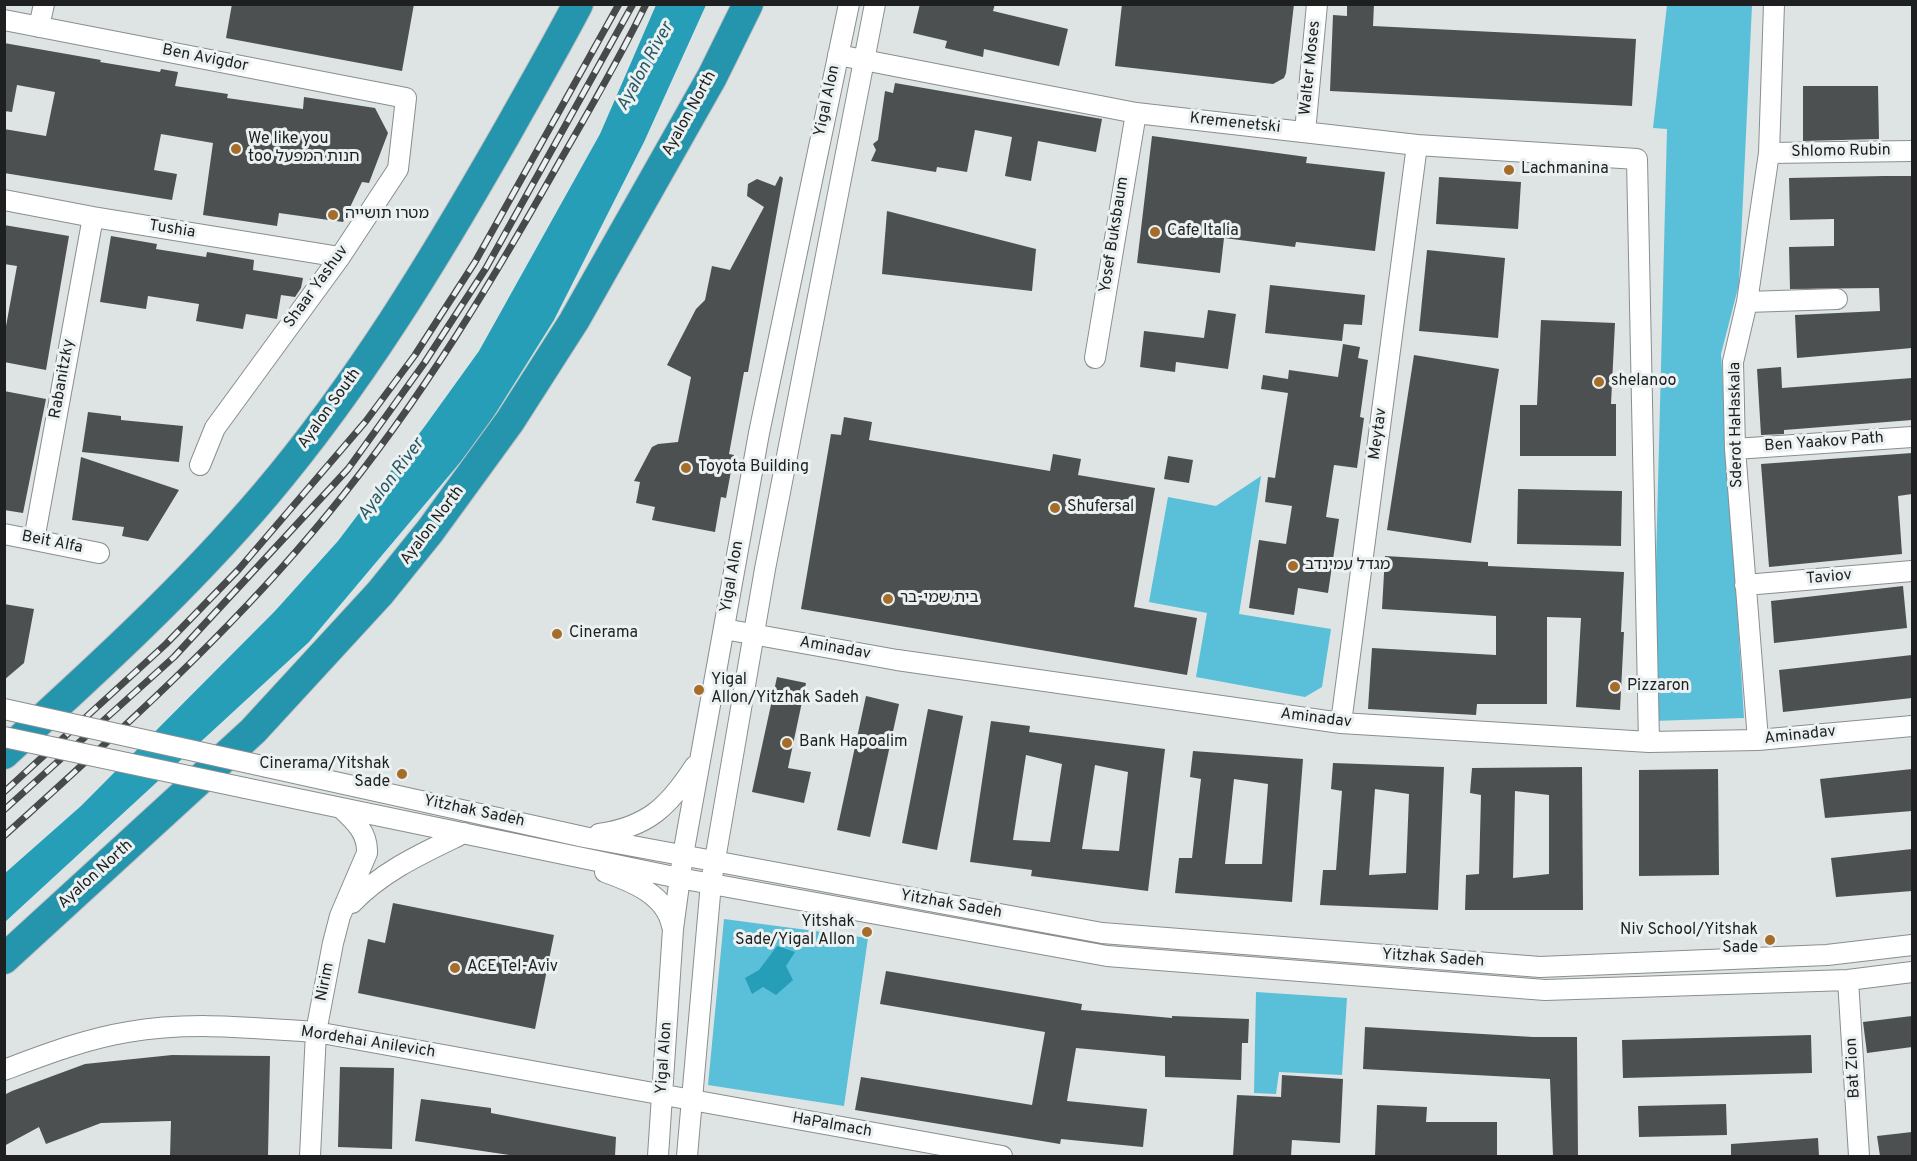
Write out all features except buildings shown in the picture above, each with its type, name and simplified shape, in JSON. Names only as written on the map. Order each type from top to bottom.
[{"type":"highway","name":"Ayalon South","points":[[4,754],[151,619],[264,495],[309,439],[385,334],[444,243],[578,4]]},
{"type":"highway","name":"Ayalon North","points":[[4,959],[253,731],[380,593],[430,531],[510,420],[574,321],[712,77],[748,4]]},
{"type":"street","points":[[39,27],[44,4]]},
{"type":"street","name":"Yigal Alon","points":[[658,1156],[673,928],[679,878],[759,432],[849,4]]},
{"type":"street","name":"Yigal Alon","points":[[687,1156],[711,883],[753,635],[874,4]]},
{"type":"street","name":"Walter Moses","points":[[1305,132],[1317,4]]},
{"type":"street","name":"Sderot HaHaskala","points":[[1758,740],[1735,449],[1733,362],[1747,302],[1769,153],[1774,4]]},
{"type":"street","name":"Ben Avigdor","points":[[4,20],[406,98]]},
{"type":"street","name":"Kremenetski","points":[[838,55],[1136,113],[1417,144],[1637,159],[1649,742]]},
{"type":"street","name":"Shaar Yashuv","points":[[200,465],[214,428],[340,257],[398,169],[406,98]]},
{"type":"street","name":"Yosef Buksbaum","points":[[1095,357],[1136,113]]},
{"type":"street","name":"Meytav","points":[[1341,723],[1417,144]]},
{"type":"street","name":"Shlomo Rubin","points":[[1769,153],[1912,151]]},
{"type":"street","name":"Tushia","points":[[4,200],[93,218],[340,257]]},
{"type":"street","name":"Rabanitzky","points":[[34,540],[93,218]]},
{"type":"street","points":[[1747,302],[1837,299]]},
{"type":"street","name":"Ben Yaakov Path","points":[[1735,449],[1912,437]]},
{"type":"street","name":"Beit Alfa","points":[[4,534],[99,553]]},
{"type":"street","name":"Taviov","points":[[1745,585],[1912,571]]},
{"type":"street","name":"Aminadav","points":[[724,628],[753,635],[1059,685],[1341,723],[1649,742],[1758,740],[1912,726]]},
{"type":"street","name":"Yitzhak Sadeh","points":[[4,709],[584,837],[1102,933],[1540,967],[1827,955],[1912,945]]},
{"type":"street","name":"Yitzhak Sadeh","points":[[4,737],[543,851],[1107,956],[1545,990],[1848,980],[1912,972]]},
{"type":"street","points":[[584,837],[619,832],[646,820],[672,797],[700,759]]},
{"type":"street","name":"Nirim","points":[[310,1156],[316,1032],[340,916],[362,869],[368,842],[360,827],[340,808]]},
{"type":"street","points":[[340,916],[369,885],[396,866],[464,833]]},
{"type":"street","points":[[543,851],[622,878],[650,893],[666,907],[673,928]]},
{"type":"street","name":"Bat Zion","points":[[1848,980],[1859,1156]]},
{"type":"street","name":"Mordehai Anilevich","points":[[4,1070],[55,1050],[126,1032],[204,1026],[316,1032],[662,1096]]},
{"type":"street","name":"HaPalmach","points":[[662,1096],[1002,1156]]},
{"type":"shaded area","points":[[1667,5],[1752,5],[1739,284],[1721,354],[1744,718],[1652,721],[1667,129],[1653,128]]},
{"type":"shaded area","points":[[1261,476],[1239,614],[1331,629],[1322,687],[1305,697],[1196,677],[1207,613],[1149,602],[1168,497],[1216,506]]},
{"type":"shaded area","points":[[724,919],[868,938],[844,1106],[708,1085]]},
{"type":"shaded area","points":[[1256,992],[1347,998],[1342,1075],[1279,1072],[1276,1094],[1254,1093]]},
{"type":"water","name":"Ayalon River","points":[[656,5],[706,5],[644,142],[554,320],[479,440],[309,642],[5,922],[4,874],[81,806],[275,611],[338,541],[479,351],[600,134]]},
{"type":"water","points":[[777,946],[795,952],[786,966],[793,980],[776,995],[763,987],[752,994],[745,978],[759,970]]},
{"type":"railway","points":[[4,792],[166,644],[239,569],[366,421],[415,355],[475,262],[619,4]]},
{"type":"railway","points":[[4,810],[174,657],[348,469],[425,362],[486,268],[633,4]]},
{"type":"railway","points":[[4,836],[124,727],[239,614],[311,534],[380,448],[412,403],[501,263],[591,107],[646,4]]},
{"type":"place","name":"We like you too חנות המפעל","points":[[236,149]]},
{"type":"place","name":"Lachmanina","points":[[1509,170]]},
{"type":"place","name":"מטרו תושייה","points":[[333,215]]},
{"type":"place","name":"Cafe Italia","points":[[1155,232]]},
{"type":"place","name":"shelanoo","points":[[1599,382]]},
{"type":"place","name":"Toyota Building","points":[[686,468]]},
{"type":"place","name":"Shufersal","points":[[1055,508]]},
{"type":"place","name":"מגדל עמינדב","points":[[1293,566]]},
{"type":"place","name":"בית שמי-בר","points":[[888,599]]},
{"type":"place","name":"Cinerama","points":[[557,634]]},
{"type":"place","name":"Pizzaron","points":[[1615,687]]},
{"type":"place","name":"Yigal Allon/Yitzhak Sadeh","points":[[699,690]]},
{"type":"place","name":"Bank Hapoalim","points":[[787,743]]},
{"type":"place","name":"Cinerama/Yitshak Sade","points":[[402,774]]},
{"type":"place","name":"Yitshak Sade/Yigal Allon","points":[[867,932]]},
{"type":"place","name":"Niv School/Yitshak Sade","points":[[1770,940]]},
{"type":"place","name":"ACE Tel-Aviv","points":[[455,968]]}]
